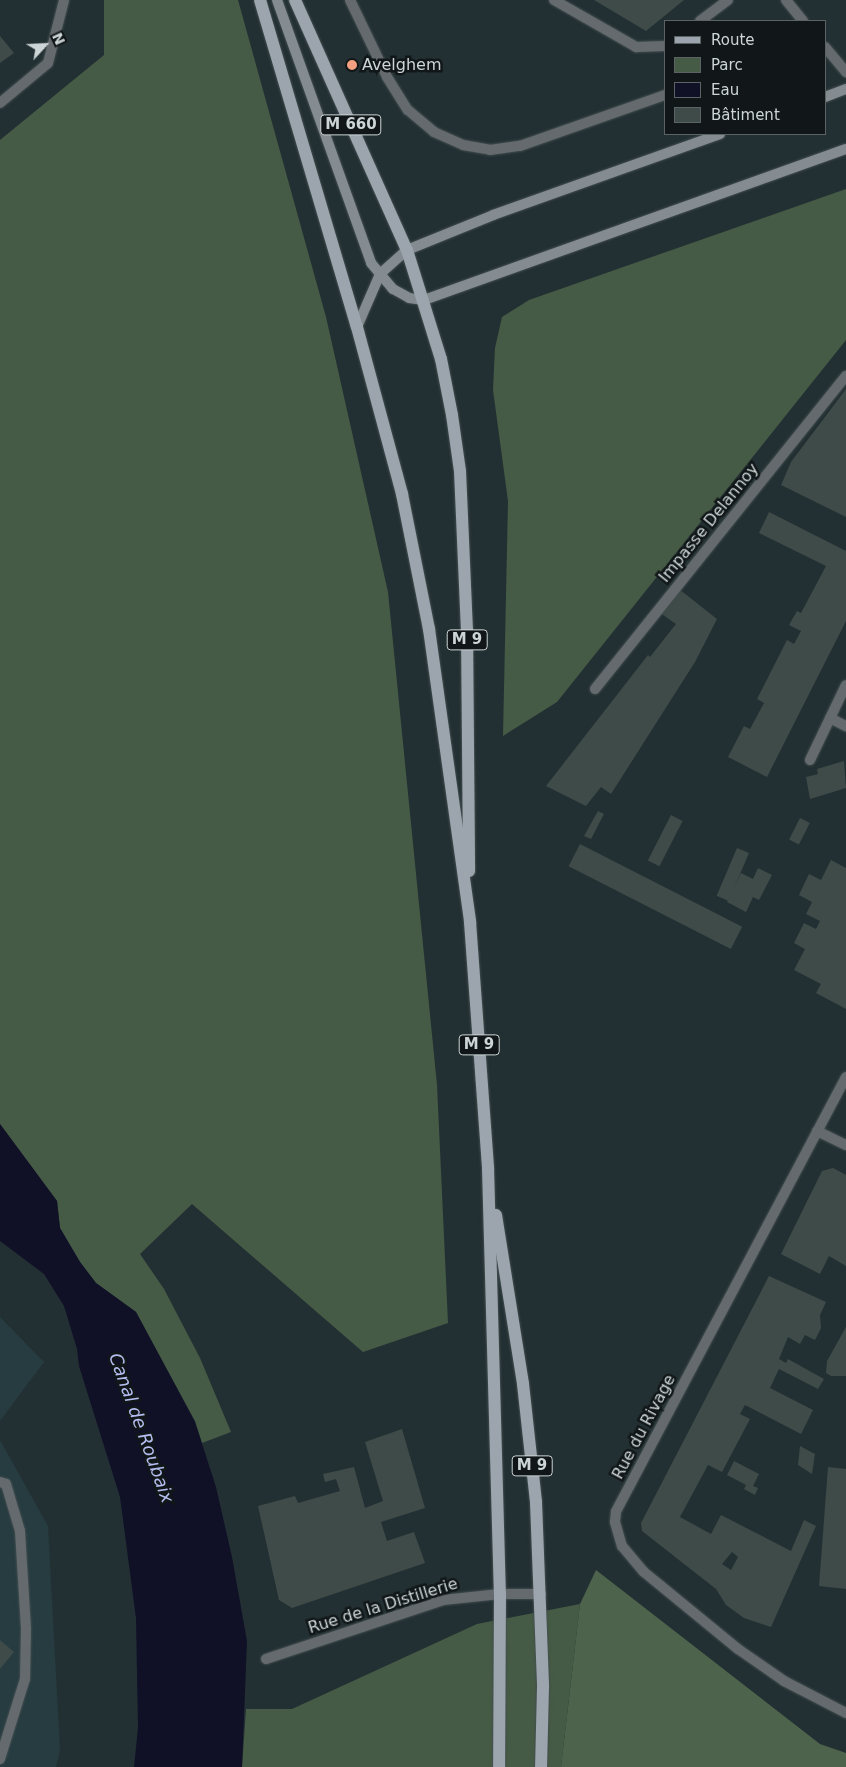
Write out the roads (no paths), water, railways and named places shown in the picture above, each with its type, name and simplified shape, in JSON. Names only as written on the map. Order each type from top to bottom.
[{"type":"main road","name":"M 660","points":[[260,0],[357,327]]},
{"type":"main road","points":[[277,0],[329,142],[350,211],[372,263],[393,289],[409,298],[424,300],[846,149]]},
{"type":"main road","name":"M 660","points":[[295,0],[407,250]]},
{"type":"main road","points":[[826,97],[846,89]]},
{"type":"main road","points":[[357,327],[380,274],[407,250],[493,215],[717,135]]},
{"type":"main road","name":"M 9","points":[[407,250],[441,359],[460,471],[467,630],[470,922],[488,1168],[500,1594],[499,1767]]},
{"type":"main road","name":"M 9","points":[[357,327],[414,547],[470,922]]},
{"type":"main road","name":"M 9","points":[[488,1168],[523,1384],[536,1502],[541,1594],[541,1767]]},
{"type":"street","points":[[0,103],[48,63],[64,0]]},
{"type":"street","points":[[350,0],[387,77],[408,110],[434,132],[463,145],[490,150],[520,146],[664,95]]},
{"type":"street","points":[[554,0],[631,45],[649,49],[664,46]]},
{"type":"street","points":[[701,20],[728,0]]},
{"type":"street","points":[[786,0],[803,20]]},
{"type":"street","points":[[826,50],[846,63]]},
{"type":"street","points":[[826,50],[846,72]]},
{"type":"street","name":"Impasse Delannoy","points":[[595,689],[846,376]]},
{"type":"street","points":[[810,760],[846,685]]},
{"type":"street","points":[[830,718],[846,726]]},
{"type":"street","name":"Rue du Rivage","points":[[846,1077],[621,1503],[615,1522],[622,1546],[644,1572],[738,1649],[784,1681],[846,1713]]},
{"type":"street","points":[[817,1131],[846,1146]]},
{"type":"street","points":[[0,1482],[6,1484],[20,1531],[26,1628],[25,1680],[0,1759]]},
{"type":"street","name":"Rue de la Distillerie","points":[[266,1659],[443,1600],[500,1594],[541,1594]]},
{"type":"water","name":"Canal de Roubaix","points":[[0,1124],[57,1201],[60,1228],[80,1262],[96,1283],[136,1312],[195,1422],[216,1487],[232,1557],[247,1641],[242,1767],[134,1767],[138,1728],[136,1618],[120,1497],[79,1366],[77,1349],[64,1306],[44,1274],[0,1241]]},
{"type":"place","name":"Avelghem","points":[[352,65]]}]
